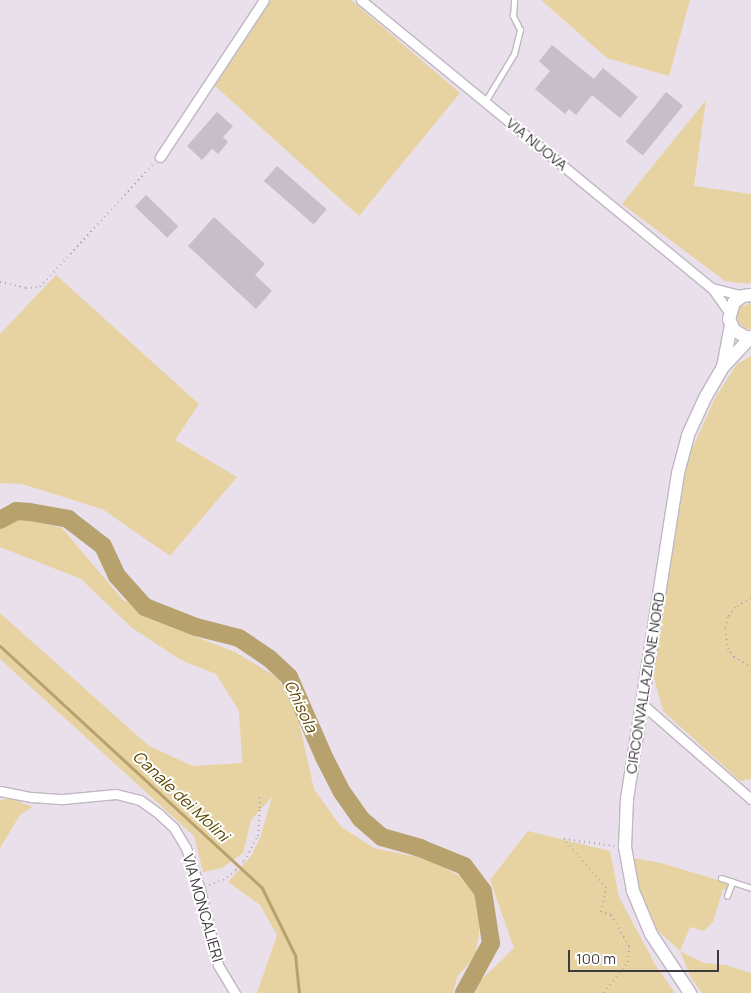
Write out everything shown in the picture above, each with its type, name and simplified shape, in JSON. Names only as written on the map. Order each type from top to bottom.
[{"type":"street","points":[[160,158],[264,0]]},
{"type":"street","name":"VIA NUOVA","points":[[361,0],[712,288],[730,318]]},
{"type":"street","name":"VIA NUOVA","points":[[712,288],[747,296]]},
{"type":"street","points":[[747,296],[734,302],[730,318],[739,334],[751,337]]},
{"type":"street","name":"CIRCONVALLAZIONE NORD","points":[[723,367],[730,318]]},
{"type":"street","name":"CIRCONVALLAZIONE NORD","points":[[690,993],[651,934],[633,891],[625,847],[627,799],[678,473],[688,435],[705,398],[723,367],[751,337]]},
{"type":"street","points":[[642,704],[751,799]]},
{"type":"street","name":"VIA MONCALIERI","points":[[0,791],[32,797],[63,799],[116,794],[140,800],[160,814],[174,828],[186,848],[200,889],[218,965],[235,993]]},
{"type":"lane","points":[[485,102],[514,54],[520,30],[513,16],[514,0]]},
{"type":"lane","points":[[720,878],[751,888]]},
{"type":"lane","points":[[727,896],[732,882]]},
{"type":"path","points":[[0,282],[26,288],[40,286],[160,158]]},
{"type":"path","points":[[751,598],[735,607],[728,617],[724,629],[728,648],[742,663],[751,667]]},
{"type":"path","points":[[200,889],[223,880],[244,861],[258,836],[259,793]]},
{"type":"path","points":[[604,993],[628,962],[628,946],[611,915],[601,912],[606,888],[564,839],[625,847]]},
{"type":"shaded area","points":[[271,0],[351,0],[460,93],[359,216],[215,86]]},
{"type":"shaded area","points":[[541,0],[690,0],[669,76],[607,58]]},
{"type":"shaded area","points":[[706,100],[694,186],[751,194],[751,282],[748,284],[725,281],[622,204]]},
{"type":"shaded area","points":[[56,275],[199,404],[175,440],[237,477],[170,556],[102,509],[22,484],[0,483],[0,334]]},
{"type":"shaded area","points":[[751,303],[751,329],[747,329],[739,324],[736,316],[739,307]]},
{"type":"shaded area","points":[[751,356],[751,779],[740,781],[663,711],[653,674],[688,458],[715,398],[737,364]]},
{"type":"shaded area","points":[[20,518],[62,528],[122,599],[174,628],[235,652],[278,678],[298,718],[314,789],[341,827],[374,848],[431,860],[471,883],[479,911],[479,935],[475,956],[457,977],[453,993],[257,993],[277,935],[260,905],[228,882],[251,856],[260,838],[272,797],[251,820],[243,853],[222,868],[203,872],[194,836],[0,659],[0,613],[149,746],[193,766],[242,763],[239,711],[216,674],[181,660],[132,628],[81,579],[0,547],[0,525]]},
{"type":"shaded area","points":[[11,798],[32,807],[20,815],[0,848],[0,800]]},
{"type":"shaded area","points":[[528,831],[610,851],[619,897],[656,966],[675,993],[476,993],[478,983],[514,948],[490,880]]},
{"type":"shaded area","points":[[633,858],[661,863],[728,883],[726,890],[723,889],[713,922],[704,931],[690,927],[680,951],[657,930],[639,890]]},
{"type":"shaded area","points":[[680,951],[704,963],[726,965],[751,973],[751,993],[702,993],[691,978]]},
{"type":"building","points":[[552,45],[594,79],[603,68],[638,97],[620,118],[592,95],[576,115],[569,109],[565,114],[535,89],[550,71],[539,61]]},
{"type":"building","points":[[666,92],[683,106],[643,156],[626,142]]},
{"type":"building","points":[[217,112],[233,126],[223,137],[228,142],[218,154],[212,149],[202,160],[187,146]]},
{"type":"building","points":[[277,166],[327,209],[314,224],[264,181]]},
{"type":"building","points":[[146,195],[178,226],[167,238],[135,207]]},
{"type":"building","points":[[214,217],[265,264],[255,275],[272,291],[256,309],[188,246]]},
{"type":"waterway","name":"Chisola","points":[[0,520],[16,511],[68,519],[103,546],[117,576],[145,607],[196,627],[239,638],[270,659],[289,677],[324,757],[342,792],[361,819],[382,837],[420,848],[464,866],[483,891],[491,943],[464,993]]},
{"type":"waterway","name":"Canale dei Molini","points":[[0,646],[262,888],[295,955],[299,993]]}]
